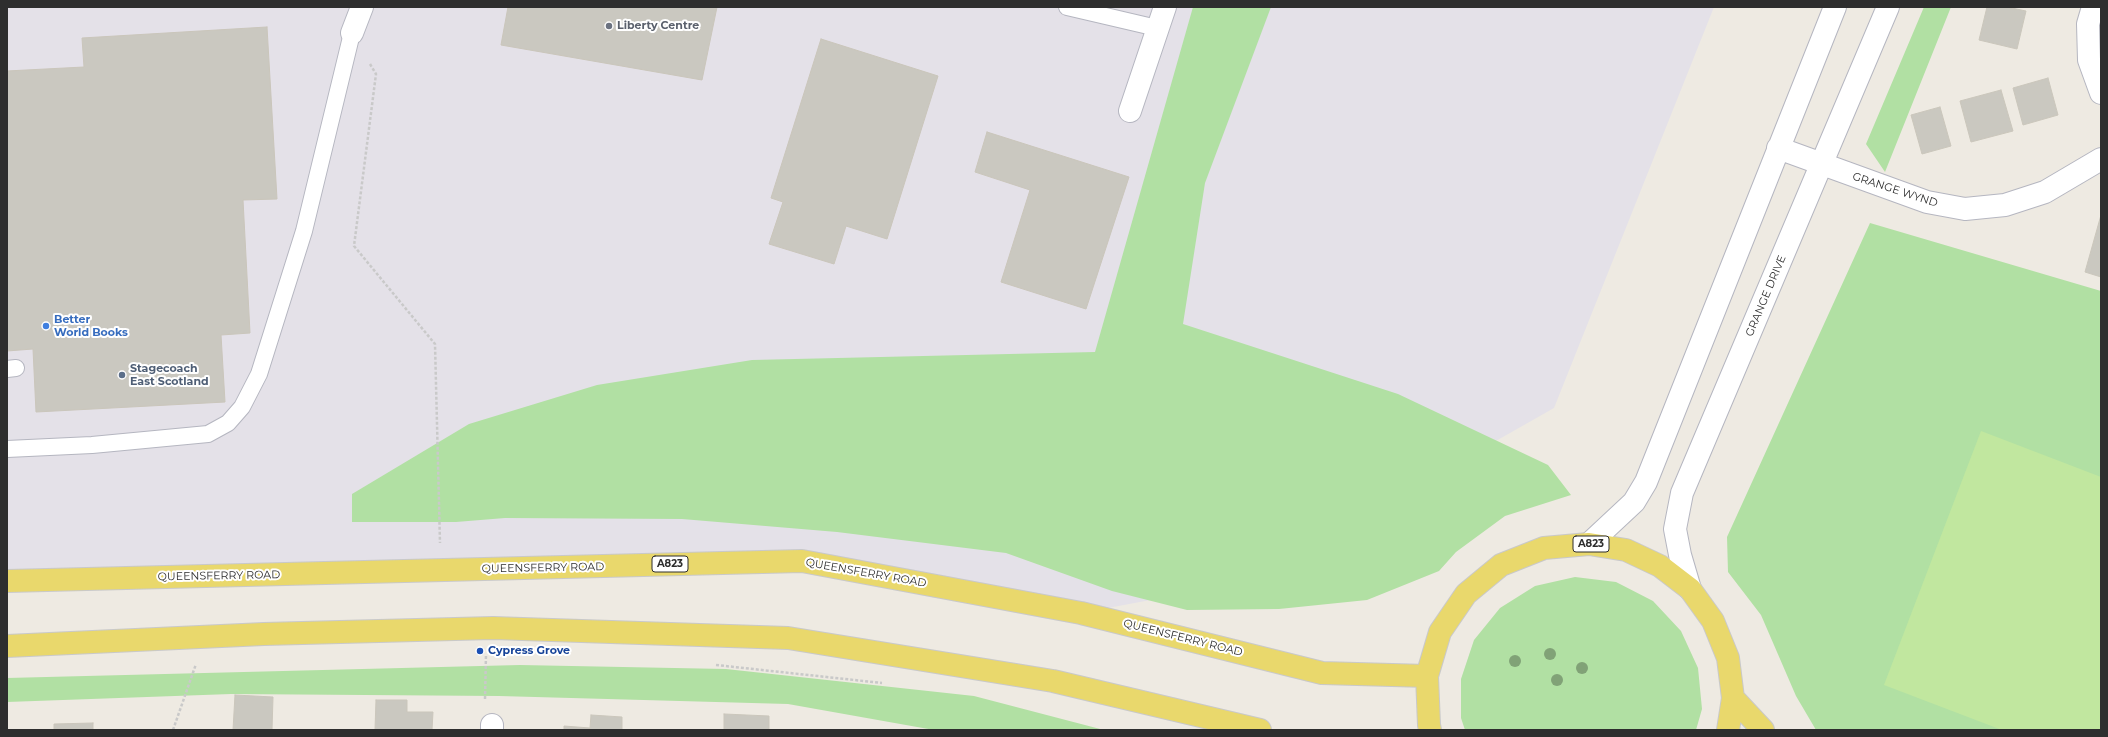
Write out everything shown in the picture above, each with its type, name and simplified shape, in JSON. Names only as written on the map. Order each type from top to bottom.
[{"type":"main road","name":"A823","points":[[1430,730],[1427,676],[1440,632],[1466,594],[1501,565],[1544,548],[1589,544],[1626,550],[1660,566],[1690,589],[1714,621],[1728,658],[1733,698],[1728,730]]},
{"type":"main road","name":"QUEENSFERRY ROAD","points":[[7,581],[802,561],[1081,613],[1322,672],[1427,676]]},
{"type":"main road","points":[[7,646],[264,634],[493,628],[788,638],[1053,681],[1260,730]]},
{"type":"main road","points":[[1733,698],[1763,730]]},
{"type":"street","points":[[352,33],[362,7]]},
{"type":"street","points":[[1130,111],[1165,7]]},
{"type":"street","points":[[1589,544],[1634,502],[1646,482],[1834,7]]},
{"type":"street","name":"GRANGE DRIVE","points":[[1690,589],[1680,555],[1675,529],[1682,493],[1888,7]]},
{"type":"street","points":[[2093,7],[2088,24],[2089,60],[2101,93]]},
{"type":"street","name":"GRANGE WYND","points":[[1778,148],[1927,202],[1965,209],[2005,205],[2045,192],[2101,158]]},
{"type":"lane","points":[[1068,7],[1157,28]]},
{"type":"lane","points":[[7,449],[92,445],[208,434],[228,423],[242,407],[259,374],[304,232],[352,33]]},
{"type":"path","points":[[352,33],[376,74],[354,246],[435,344],[439,522]]},
{"type":"path","points":[[485,703],[486,652]]},
{"type":"path","points":[[173,730],[197,661]]},
{"type":"path","points":[[712,664],[890,684]]},
{"type":"shaded area","points":[[7,7],[1714,7],[1554,408],[1450,467],[1343,564],[1081,613],[802,561],[7,581]]},
{"type":"green space","points":[[1193,7],[1271,7],[1205,183],[1183,324],[1398,394],[1548,465],[1571,495],[1505,516],[1456,552],[1439,571],[1367,600],[1279,609],[1187,610],[1112,591],[1006,553],[837,532],[682,519],[505,518],[456,522],[352,522],[352,494],[469,424],[597,385],[752,360],[1095,352]]},
{"type":"green space","points":[[1924,7],[1951,7],[1885,172],[1866,144]]},
{"type":"green space","points":[[1870,223],[2101,291],[2101,730],[1816,730],[1796,696],[1761,615],[1728,572],[1727,537]]},
{"type":"green space","points":[[1981,431],[2101,477],[2101,730],[2002,730],[1884,685]]},
{"type":"green space","points":[[1575,577],[1616,582],[1653,601],[1681,631],[1698,668],[1702,709],[1696,730],[1465,730],[1461,718],[1461,679],[1474,640],[1500,608],[1535,586]]},
{"type":"green space","points":[[520,665],[726,669],[974,696],[1104,730],[934,730],[788,704],[499,696],[231,694],[7,702],[7,678]]},
{"type":"building","name":"Liberty Centre","points":[[508,7],[717,7],[702,80],[501,45]]},
{"type":"building","points":[[1987,7],[2007,7],[2026,11],[2017,49],[1979,40]]},
{"type":"building","points":[[267,27],[277,199],[243,200],[250,333],[221,335],[225,402],[36,412],[33,349],[7,351],[7,71],[84,67],[82,38]]},
{"type":"building","points":[[821,39],[938,76],[887,239],[846,226],[834,264],[769,244],[783,202],[771,198]]},
{"type":"building","points":[[2048,78],[2058,115],[2023,125],[2013,88]]},
{"type":"building","points":[[2001,90],[2013,131],[1971,142],[1960,101]]},
{"type":"building","points":[[1940,107],[1951,146],[1922,154],[1911,115]]},
{"type":"building","points":[[987,132],[1129,177],[1086,309],[1001,282],[1030,190],[975,172]]},
{"type":"building","points":[[2101,215],[2101,277],[2085,272]]},
{"type":"building","points":[[235,695],[273,697],[272,730],[233,730]]},
{"type":"building","points":[[376,700],[407,700],[407,712],[433,712],[432,730],[375,730]]},
{"type":"building","points":[[724,714],[769,716],[769,730],[724,730]]},
{"type":"building","points":[[591,715],[622,717],[622,730],[564,730],[564,726],[590,728]]},
{"type":"building","points":[[93,723],[93,730],[54,730],[54,724]]},
{"type":"place","name":"Liberty Centre","points":[[609,26]]},
{"type":"place","name":"Better World Books","points":[[46,326]]},
{"type":"place","name":"Stagecoach East Scotland","points":[[122,375]]},
{"type":"place","name":"Cypress Grove","points":[[480,651]]}]
